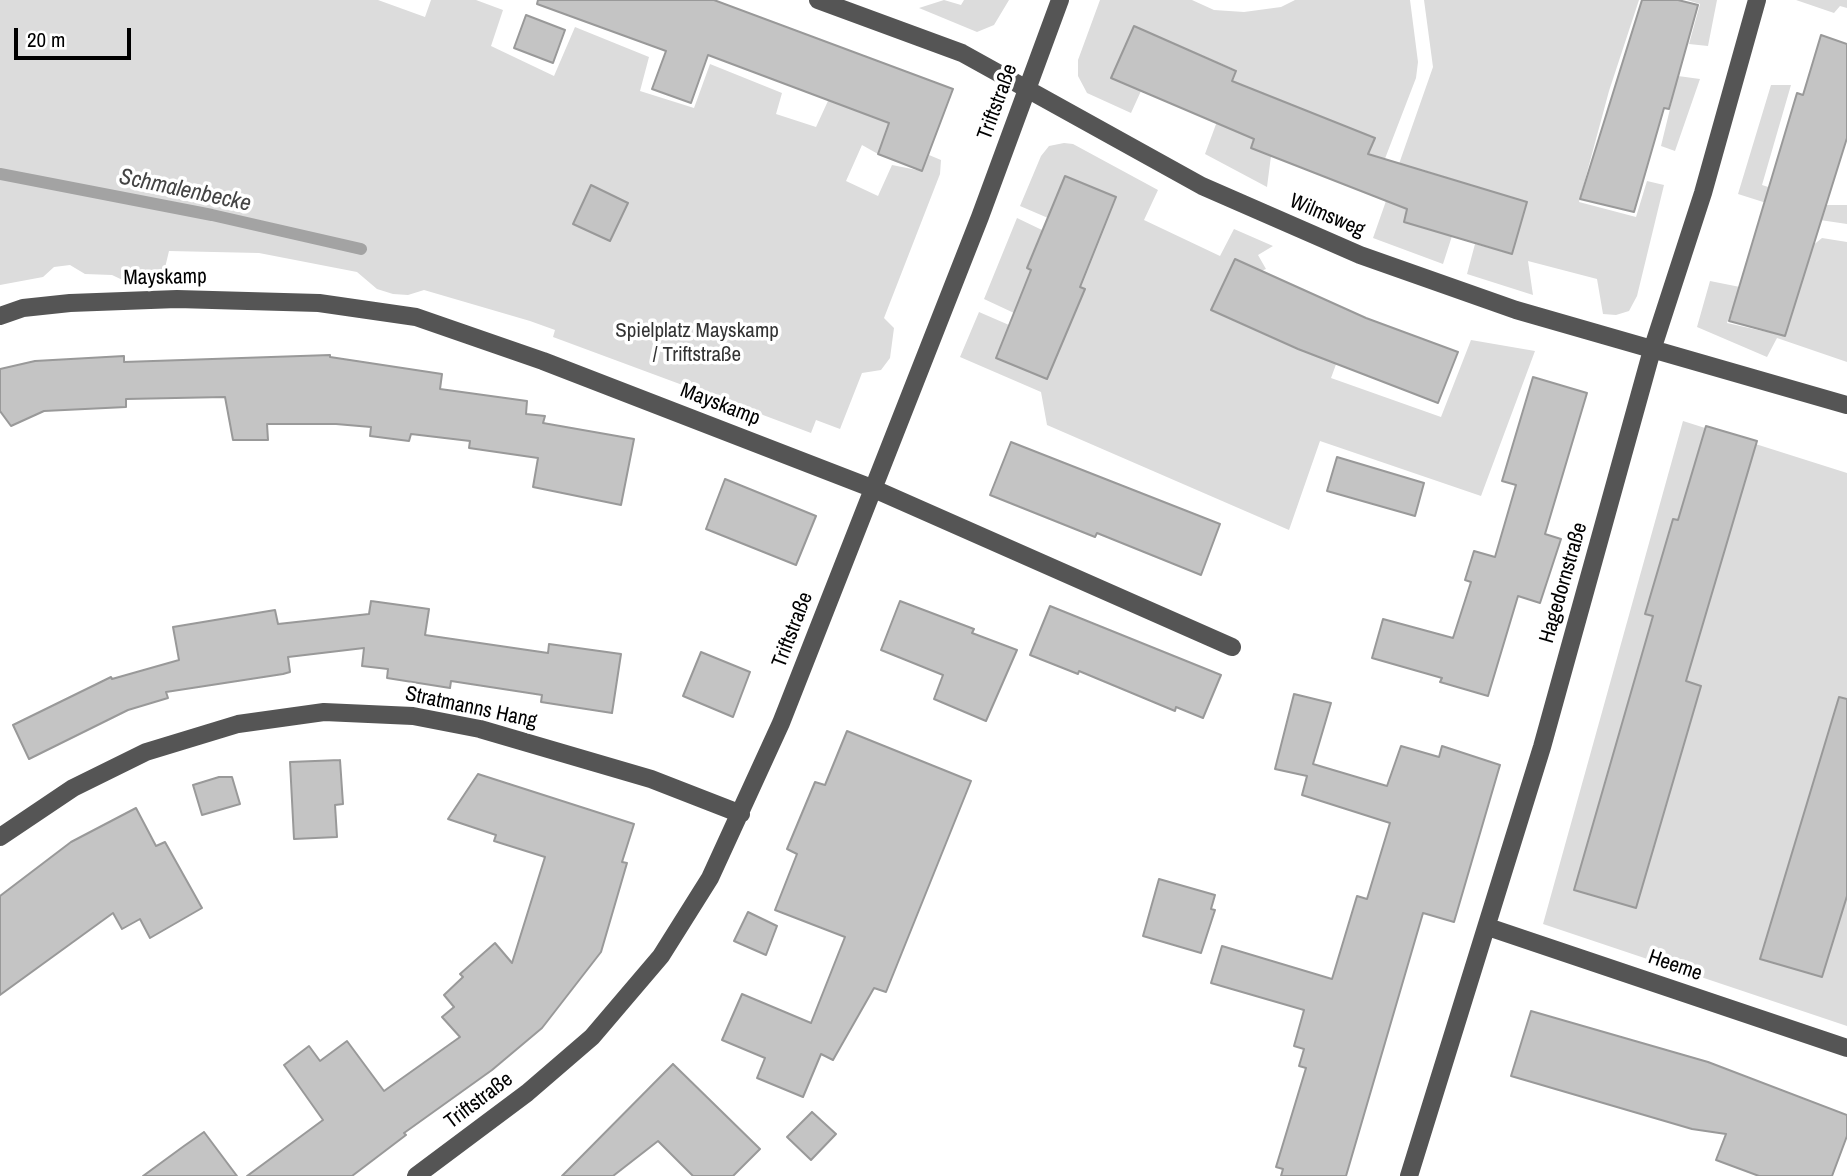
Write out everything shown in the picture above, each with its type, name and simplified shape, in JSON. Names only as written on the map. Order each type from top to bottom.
[{"type":"street","name":"Wilmsweg","points":[[818,0],[962,53],[1202,186],[1321,239],[1442,287],[1847,405]]},
{"type":"street","name":"Triftstraße","points":[[416,1176],[562,1065],[606,1021],[675,935],[710,878],[781,723],[874,489],[1060,0]]},
{"type":"street","name":"Hagedornstraße","points":[[1409,1176],[1488,927],[1652,350],[1703,193],[1757,0]]},
{"type":"street","name":"Mayskamp","points":[[0,316],[23,308],[71,303],[177,299],[319,303],[416,317],[543,361],[874,489],[1232,647]]},
{"type":"street","name":"Stratmanns Hang","points":[[0,837],[72,788],[146,752],[237,724],[324,712],[413,716],[480,729],[651,779],[741,814]]},
{"type":"street","name":"Heeme","points":[[1488,927],[1847,1048]]},
{"type":"green space","name":"Spielplatz Mayskamp / Triftstraße","points":[[0,0],[378,0],[425,17],[431,0],[476,0],[503,10],[491,46],[554,76],[575,27],[649,57],[640,91],[694,108],[710,64],[782,93],[776,114],[816,127],[839,77],[892,114],[878,154],[862,145],[846,181],[878,196],[892,165],[922,171],[929,155],[941,160],[940,174],[884,318],[894,328],[890,358],[881,370],[862,373],[840,429],[816,420],[811,433],[731,403],[719,404],[704,393],[553,337],[555,330],[530,321],[424,290],[408,295],[393,294],[377,289],[357,272],[259,253],[169,251],[163,276],[143,276],[129,283],[112,275],[85,274],[70,265],[54,267],[43,277],[0,285]]},
{"type":"green space","points":[[944,0],[961,5],[964,0],[1009,0],[994,25],[977,32],[919,8]]},
{"type":"green space","points":[[1100,0],[1192,0],[1214,10],[1244,12],[1281,7],[1295,0],[1410,0],[1418,62],[1416,78],[1381,169],[1367,157],[1374,137],[1271,97],[1251,147],[1271,156],[1267,187],[1205,154],[1236,70],[1134,26],[1111,78],[1141,91],[1131,113],[1087,93],[1078,76],[1078,60]]},
{"type":"green space","points":[[1424,0],[1639,0],[1609,91],[1579,202],[1636,217],[1647,181],[1664,185],[1637,296],[1629,311],[1616,315],[1603,314],[1597,279],[1528,261],[1533,295],[1467,274],[1475,244],[1512,254],[1527,202],[1420,169],[1404,222],[1452,236],[1443,264],[1373,238],[1433,67]]},
{"type":"green space","points":[[1687,0],[1717,0],[1708,46],[1689,44],[1700,4]]},
{"type":"green space","points":[[1796,0],[1847,0],[1847,8],[1840,6],[1834,13]]},
{"type":"green space","points":[[1678,76],[1700,79],[1675,151],[1661,146]]},
{"type":"green space","points":[[1771,85],[1791,85],[1762,185],[1825,205],[1847,205],[1847,224],[1820,220],[1738,194]]},
{"type":"green space","points":[[1073,144],[1158,190],[1144,220],[1220,256],[1234,229],[1273,246],[1258,255],[1266,269],[1261,271],[1235,259],[1211,310],[1300,350],[1320,308],[1353,318],[1331,378],[1441,417],[1471,340],[1535,351],[1481,496],[1320,441],[1289,530],[1047,425],[1041,392],[960,357],[979,312],[1009,325],[996,358],[1047,378],[1084,291],[1080,287],[1116,198],[1065,176],[1048,218],[1020,206],[1041,156],[1049,146]]},
{"type":"green space","points":[[1017,218],[1042,230],[1027,267],[1031,270],[1014,313],[984,299]]},
{"type":"green space","points":[[1822,238],[1847,242],[1847,362],[1777,338],[1767,357],[1697,327],[1710,281],[1740,287],[1727,323],[1785,336],[1812,246]]},
{"type":"green space","points":[[1683,421],[1847,473],[1847,1026],[1543,924]]},
{"type":"building","points":[[538,0],[714,0],[953,89],[922,171],[878,154],[889,123],[708,55],[691,103],[652,89],[666,51],[537,4]]},
{"type":"building","points":[[1642,0],[1678,0],[1698,5],[1669,109],[1664,108],[1634,212],[1580,199]]},
{"type":"building","points":[[526,15],[565,30],[553,63],[514,48]]},
{"type":"building","points":[[1134,26],[1236,71],[1232,81],[1375,138],[1368,154],[1527,202],[1512,254],[1404,222],[1407,209],[1251,148],[1254,139],[1111,78]]},
{"type":"building","points":[[1821,35],[1847,44],[1847,138],[1785,336],[1729,321],[1797,93],[1803,95]]},
{"type":"building","points":[[1065,176],[1116,197],[1080,287],[1085,289],[1047,379],[996,358],[1031,270],[1027,268]]},
{"type":"building","points":[[591,185],[628,203],[610,241],[573,224]]},
{"type":"building","points":[[1235,259],[1366,318],[1458,352],[1438,403],[1298,349],[1211,310]]},
{"type":"building","points":[[330,355],[442,374],[440,389],[527,401],[526,414],[545,416],[543,423],[634,439],[621,505],[533,487],[538,458],[469,448],[470,441],[411,434],[409,441],[370,436],[371,427],[336,424],[267,424],[268,440],[233,440],[225,397],[126,399],[126,407],[44,411],[11,426],[0,411],[0,369],[35,361],[124,356],[124,362]]},
{"type":"building","points":[[1533,377],[1587,393],[1545,534],[1561,539],[1540,603],[1518,596],[1488,696],[1440,682],[1442,678],[1372,658],[1383,619],[1453,638],[1471,582],[1465,580],[1474,551],[1495,557],[1516,485],[1502,481]]},
{"type":"building","points":[[1706,426],[1757,441],[1686,681],[1701,686],[1636,908],[1574,890],[1653,616],[1645,614],[1673,519],[1678,520]]},
{"type":"building","points":[[1011,442],[1220,524],[1201,575],[1097,533],[1095,537],[990,495]]},
{"type":"building","points":[[1337,457],[1424,483],[1415,516],[1327,491]]},
{"type":"building","points":[[725,479],[816,516],[796,565],[706,529]]},
{"type":"building","points":[[371,601],[429,609],[425,635],[548,653],[549,644],[621,654],[612,713],[541,702],[542,695],[451,681],[450,688],[387,678],[388,669],[362,666],[364,648],[288,657],[290,672],[283,674],[166,692],[168,698],[128,710],[29,759],[13,725],[111,677],[112,679],[179,660],[173,627],[275,610],[278,624],[369,614]]},
{"type":"building","points":[[900,601],[974,629],[972,633],[1017,650],[986,721],[934,699],[943,675],[881,650]]},
{"type":"building","points":[[1050,606],[1221,675],[1203,718],[1176,707],[1175,711],[1079,671],[1078,674],[1030,655]]},
{"type":"building","points":[[701,652],[750,672],[733,717],[683,696]]},
{"type":"building","points":[[1294,694],[1331,703],[1313,764],[1387,786],[1401,746],[1439,757],[1442,746],[1500,765],[1454,922],[1423,913],[1346,1176],[1281,1176],[1283,1169],[1276,1167],[1306,1068],[1299,1066],[1304,1049],[1294,1046],[1304,1010],[1211,983],[1222,946],[1332,979],[1357,896],[1367,899],[1390,823],[1302,795],[1307,776],[1275,769]]},
{"type":"building","points":[[1839,697],[1847,699],[1847,896],[1822,977],[1760,959]]},
{"type":"building","points":[[847,731],[971,781],[886,992],[874,988],[833,1060],[821,1054],[803,1097],[757,1078],[765,1058],[722,1040],[742,994],[811,1023],[845,937],[775,910],[797,854],[787,849],[815,782],[825,785]]},
{"type":"building","points":[[340,760],[343,804],[335,805],[337,837],[294,839],[290,762]]},
{"type":"building","points":[[478,774],[634,824],[622,862],[627,863],[601,952],[542,1028],[492,1070],[404,1133],[406,1135],[352,1176],[247,1176],[323,1120],[284,1065],[309,1046],[320,1061],[347,1041],[384,1091],[460,1037],[442,1017],[454,1007],[444,995],[463,977],[460,974],[495,943],[512,963],[545,857],[494,841],[496,835],[448,819]]},
{"type":"building","points":[[219,777],[232,777],[240,804],[202,815],[193,785]]},
{"type":"building","points":[[136,808],[156,846],[165,842],[202,908],[150,938],[140,919],[122,929],[113,913],[0,995],[0,896],[71,842]]},
{"type":"building","points":[[1159,879],[1215,895],[1211,909],[1215,910],[1201,953],[1143,936]]},
{"type":"building","points":[[748,912],[777,926],[766,955],[734,941]]},
{"type":"building","points":[[1531,1011],[1708,1062],[1847,1115],[1847,1136],[1832,1176],[1759,1176],[1716,1160],[1726,1134],[1692,1129],[1511,1076]]},
{"type":"building","points":[[673,1064],[760,1149],[733,1176],[693,1176],[658,1141],[613,1176],[562,1176]]},
{"type":"building","points":[[812,1112],[836,1134],[811,1160],[787,1137]]},
{"type":"building","points":[[204,1132],[237,1176],[143,1176],[184,1146]]},
{"type":"waterway","name":"Schmalenbecke","points":[[0,174],[212,215],[361,249]]}]
